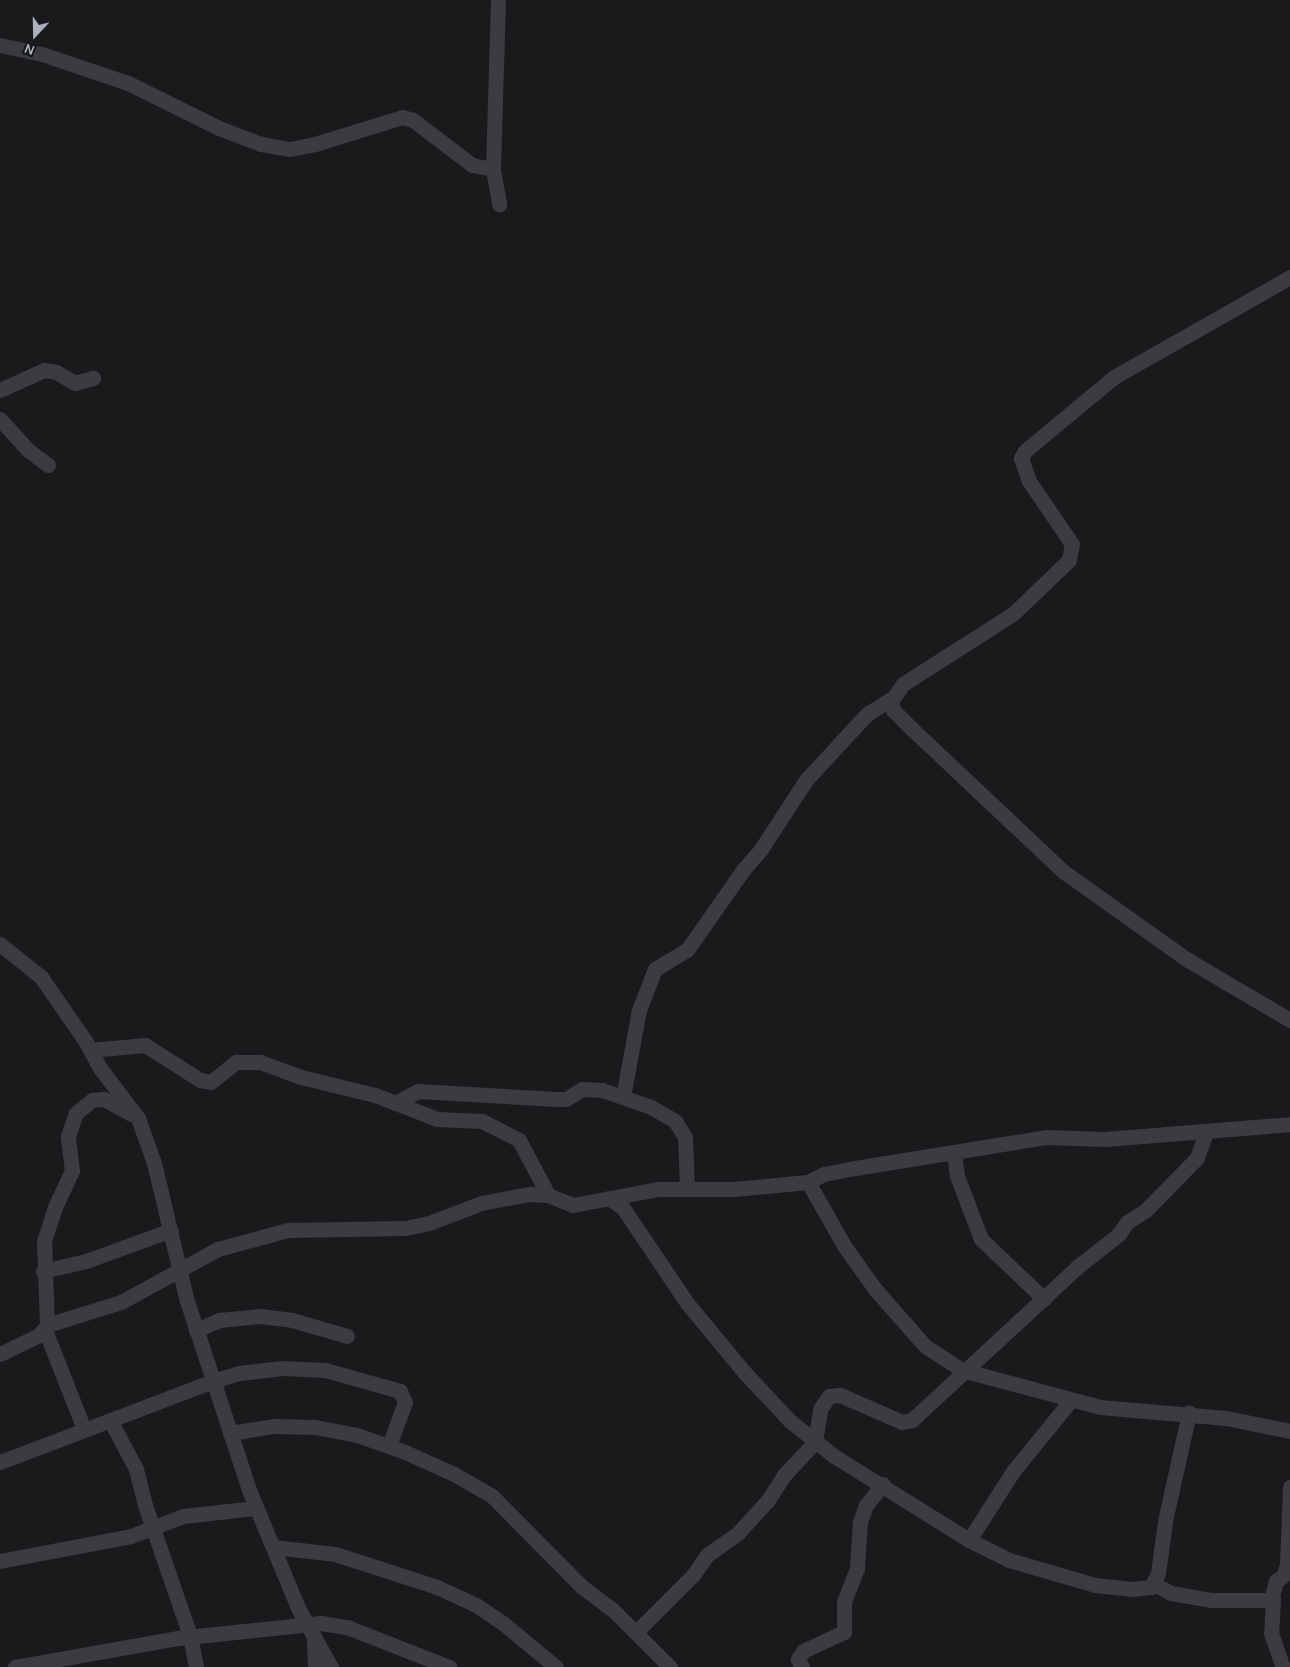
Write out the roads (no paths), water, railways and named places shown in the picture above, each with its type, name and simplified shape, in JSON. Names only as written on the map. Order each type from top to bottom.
[{"type":"street","points":[[498,0],[493,168],[499,204]]},
{"type":"street","points":[[0,45],[42,54],[128,83],[226,131],[261,144],[290,149],[315,144],[402,117],[413,120],[472,165],[493,168]]},
{"type":"street","points":[[623,1097],[639,1010],[655,970],[687,950],[742,870],[761,849],[806,780],[867,714],[891,699],[903,684],[1014,613],[1069,560],[1072,544],[1029,481],[1021,458],[1025,451],[1114,377],[1290,277]]},
{"type":"street","points":[[0,390],[44,370],[56,372],[74,383],[93,378]]},
{"type":"street","points":[[0,419],[28,450],[48,465]]},
{"type":"street","points":[[891,699],[893,710],[1064,872],[1180,955],[1290,1020]]},
{"type":"street","points":[[0,944],[41,977],[138,1118],[154,1163],[196,1330],[256,1508],[305,1624],[331,1667]]},
{"type":"street","points":[[90,1050],[145,1045],[200,1080],[211,1082],[236,1062],[260,1062],[301,1077],[395,1103],[437,1119],[482,1120],[512,1135],[529,1155],[548,1195]]},
{"type":"street","points":[[395,1103],[418,1090],[556,1099],[591,1088],[623,1097],[666,1114],[680,1126],[688,1153],[688,1187]]},
{"type":"street","points":[[84,1429],[46,1327],[43,1271],[48,1228],[73,1167],[68,1136],[76,1113],[92,1100],[104,1099],[138,1118]]},
{"type":"street","points":[[0,1354],[46,1327],[113,1305],[180,1268],[224,1247],[288,1230],[405,1228],[429,1224],[481,1203],[529,1194],[548,1195],[574,1205],[637,1191],[688,1187],[734,1189],[808,1182],[838,1171],[1046,1137],[1105,1139],[1290,1124]]},
{"type":"street","points":[[636,1632],[693,1575],[707,1555],[747,1524],[768,1500],[784,1475],[815,1442],[820,1409],[832,1394],[908,1423],[966,1373],[1044,1299],[1119,1234],[1127,1222],[1146,1210],[1200,1155],[1206,1132]]},
{"type":"street","points":[[954,1152],[958,1176],[981,1238],[1044,1299]]},
{"type":"street","points":[[808,1182],[854,1261],[875,1289],[925,1346],[966,1373],[1071,1400],[1122,1410],[1190,1414],[1242,1420],[1290,1431]]},
{"type":"street","points":[[609,1198],[623,1208],[687,1302],[744,1372],[815,1442],[969,1540],[1009,1560],[1072,1580],[1132,1589],[1148,1588],[1154,1584],[1190,1414]]},
{"type":"street","points":[[43,1271],[86,1261],[171,1230]]},
{"type":"street","points":[[196,1330],[219,1320],[260,1316],[292,1320],[348,1336]]},
{"type":"street","points":[[0,1462],[213,1381],[256,1370],[310,1369],[390,1386],[400,1390],[405,1402],[389,1446]]},
{"type":"street","points":[[969,1540],[1014,1470],[1071,1400]]},
{"type":"street","points":[[110,1420],[136,1469],[153,1529],[190,1636],[196,1667]]},
{"type":"street","points":[[230,1433],[274,1426],[316,1427],[389,1446],[454,1474],[492,1496],[581,1586],[636,1632],[670,1667]]},
{"type":"street","points":[[802,1667],[798,1659],[802,1652],[844,1632],[844,1602],[857,1568],[860,1522],[866,1505],[883,1484]]},
{"type":"street","points":[[1283,1667],[1271,1633],[1272,1598],[1275,1584],[1285,1573],[1289,1559],[1290,1487]]},
{"type":"street","points":[[0,1561],[124,1538],[153,1529],[160,1523],[184,1516],[256,1508]]},
{"type":"street","points":[[273,1547],[335,1554],[437,1587],[504,1624],[556,1667]]},
{"type":"street","points":[[1154,1584],[1165,1591],[1211,1600],[1272,1598]]},
{"type":"street","points":[[15,1667],[106,1660],[190,1636],[329,1623],[346,1627],[449,1667]]},
{"type":"street","points":[[314,1641],[315,1667]]}]
